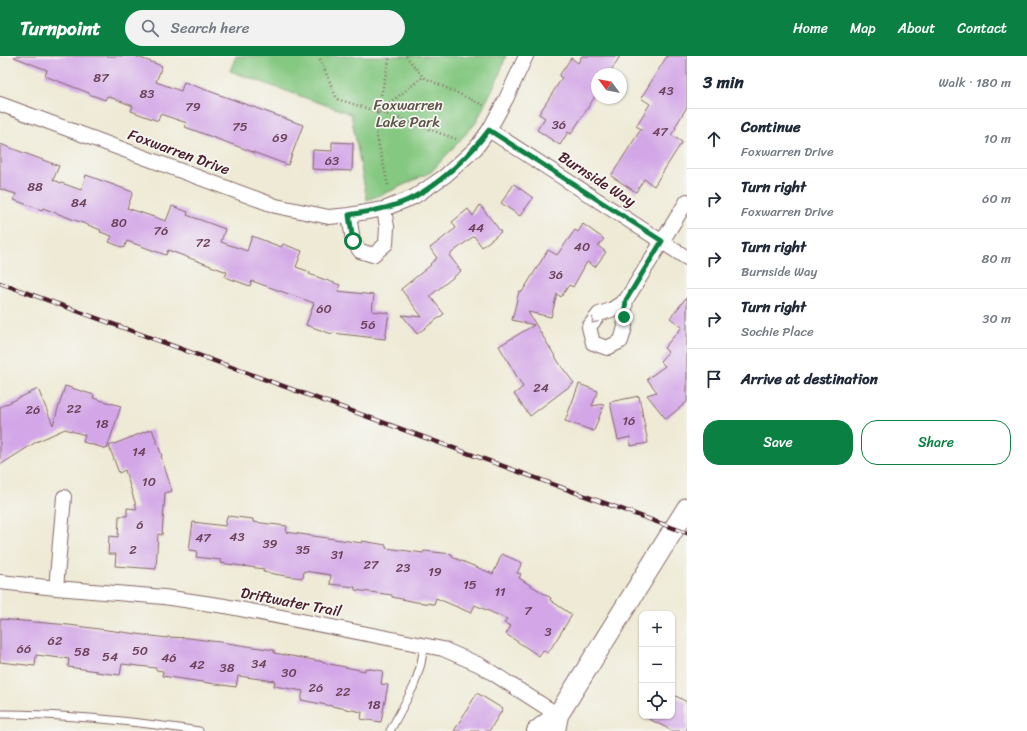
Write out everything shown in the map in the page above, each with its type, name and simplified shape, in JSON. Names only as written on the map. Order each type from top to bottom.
[{"type":"street","name":"Foxwarren Drive","points":[[0,104],[276,206],[329,216],[349,215],[384,209],[414,197],[445,176],[476,148],[489,130],[526,56]]},
{"type":"street","name":"Burnside Way","points":[[489,130],[687,258]]},
{"type":"street","points":[[626,300],[687,201]]},
{"type":"street","points":[[349,215],[353,241],[360,251],[374,255],[386,244],[387,227],[384,209]]},
{"type":"street","points":[[56,588],[64,497]]},
{"type":"street","points":[[537,731],[557,723],[687,508]]},
{"type":"street","name":"Driftwater Trail","points":[[0,582],[164,597],[224,606],[424,644],[443,649],[480,665],[557,723]]},
{"type":"lane","points":[[390,731],[414,686],[421,664],[424,644]]},
{"type":"lane","points":[[0,714],[104,719],[199,731]]},
{"type":"path","points":[[388,185],[376,133],[378,113],[390,56]]},
{"type":"path","points":[[406,56],[422,77],[498,113]]},
{"type":"path","points":[[320,60],[337,100],[407,121],[456,139]]},
{"type":"path","points":[[378,113],[422,77]]},
{"type":"green space","name":"Foxwarren Lake Park","points":[[236,56],[506,56],[499,76],[475,124],[431,172],[393,190],[367,200],[351,114],[230,71]]},
{"type":"building","points":[[135,56],[162,66],[156,82],[181,91],[184,82],[303,125],[288,165],[185,127],[187,123],[160,114],[158,121],[131,111],[133,106],[107,96],[105,100],[45,76],[47,70],[14,57]]},
{"type":"building","points":[[582,56],[620,56],[613,68],[591,68],[591,103],[571,134],[568,132],[560,145],[537,130],[545,118],[539,114],[562,78],[559,76],[571,58],[578,63]]},
{"type":"building","points":[[667,56],[687,56],[687,107],[671,135],[682,142],[654,186],[644,179],[636,192],[611,176],[641,129],[636,126],[650,104],[641,98]]},
{"type":"building","points":[[332,142],[353,143],[352,171],[312,169],[313,150],[332,151]]},
{"type":"building","points":[[0,144],[59,166],[53,180],[81,190],[86,175],[133,192],[127,208],[166,221],[172,206],[188,212],[187,215],[225,229],[221,242],[247,251],[252,236],[281,247],[283,244],[302,251],[296,267],[310,272],[309,274],[340,285],[338,291],[374,295],[372,311],[389,313],[385,339],[332,334],[306,325],[314,303],[252,281],[250,286],[225,277],[227,272],[168,250],[166,255],[127,241],[124,248],[109,242],[112,236],[100,232],[101,230],[43,208],[42,210],[14,200],[16,194],[0,189]]},
{"type":"building","points":[[514,184],[533,198],[520,216],[501,203]]},
{"type":"building","points":[[480,205],[501,232],[482,247],[474,236],[449,255],[461,271],[430,296],[444,314],[417,334],[402,315],[422,317],[401,289],[431,265],[430,264],[437,258],[430,248],[456,228],[452,222],[468,209],[473,216]]},
{"type":"building","points":[[583,224],[604,239],[598,246],[606,252],[595,267],[587,262],[573,287],[569,285],[561,297],[557,294],[551,317],[528,312],[561,366],[574,383],[530,416],[514,394],[523,387],[499,346],[534,325],[512,320],[519,291],[522,292],[548,250],[557,255],[575,230],[578,232]]},
{"type":"building","points":[[687,297],[687,402],[666,419],[647,395],[657,392],[647,379],[665,366],[660,361],[668,352],[664,348],[682,327],[670,318]]},
{"type":"building","points":[[579,384],[598,391],[592,406],[604,404],[594,431],[565,421]]},
{"type":"building","points":[[65,386],[94,395],[93,398],[121,406],[107,449],[83,442],[85,435],[65,429],[36,442],[0,465],[0,407],[38,389],[53,425]]},
{"type":"building","points":[[639,396],[648,443],[631,446],[630,437],[618,440],[610,402]]},
{"type":"building","points":[[152,429],[162,456],[172,491],[165,493],[162,535],[158,534],[156,569],[115,566],[116,554],[108,554],[109,536],[118,537],[119,516],[127,516],[127,508],[137,509],[125,470],[119,473],[109,446]]},
{"type":"building","points":[[227,516],[253,519],[253,522],[287,526],[286,532],[362,543],[362,541],[386,545],[386,548],[423,553],[424,551],[452,554],[452,557],[493,574],[502,554],[522,563],[517,573],[521,574],[519,578],[551,598],[550,600],[572,615],[548,653],[543,650],[539,656],[506,634],[511,626],[504,623],[507,619],[475,605],[471,613],[436,598],[434,604],[416,602],[392,597],[392,595],[355,590],[355,587],[330,584],[331,575],[304,571],[303,578],[286,576],[263,572],[264,569],[220,563],[221,560],[196,557],[197,551],[189,550],[193,522],[225,526]]},
{"type":"building","points":[[0,619],[69,625],[167,638],[189,638],[227,643],[274,650],[274,653],[365,671],[365,668],[383,671],[381,684],[388,685],[381,722],[361,719],[362,712],[301,700],[303,691],[274,686],[275,681],[238,676],[236,687],[162,676],[163,671],[156,670],[156,668],[122,664],[120,675],[68,667],[69,659],[36,655],[35,666],[0,662]]},
{"type":"building","points":[[477,693],[503,709],[489,731],[454,731]]},
{"type":"building","points":[[675,696],[687,702],[687,731],[673,731],[649,719],[675,719]]},
{"type":"railway","points":[[0,283],[687,533]]},
{"type":"route","points":[[353,241],[349,215],[384,209],[414,197],[445,176],[476,148],[489,130],[662,241],[626,300],[624,317]]}]
